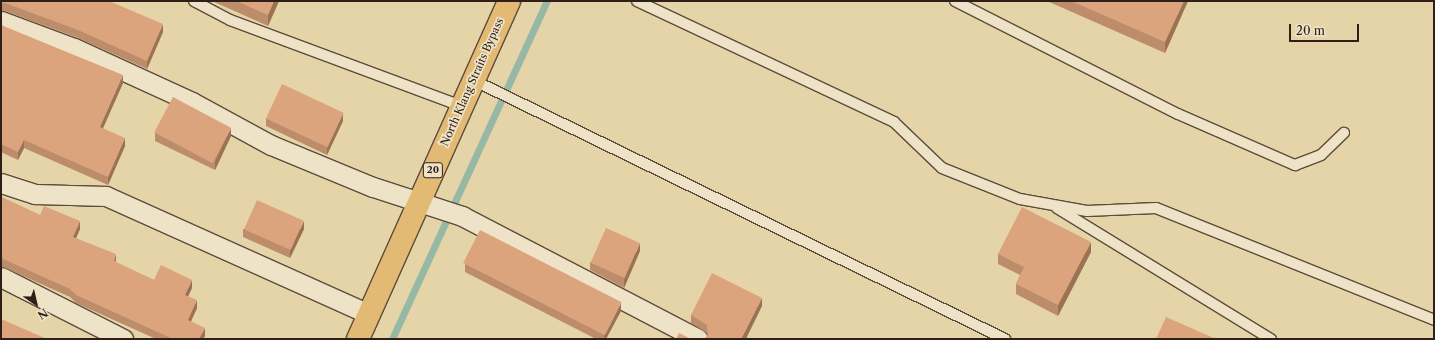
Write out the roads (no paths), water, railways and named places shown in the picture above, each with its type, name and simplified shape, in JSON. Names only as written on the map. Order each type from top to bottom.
[{"type":"highway","name":"North Klang Straits Bypass","points":[[358,339],[508,1]]},
{"type":"street","points":[[1,21],[74,48],[192,102],[271,145],[373,187],[420,200],[454,213],[698,339]]},
{"type":"street","points":[[1,183],[35,194],[106,196],[369,314]]},
{"type":"street","points":[[1,277],[123,339]]},
{"type":"lane","points":[[194,1],[230,20],[461,106]]},
{"type":"lane","points":[[637,1],[894,122],[942,168],[1020,199],[1087,211],[1156,208],[1434,320]]},
{"type":"lane","points":[[955,1],[1178,114],[1295,165],[1321,155],[1344,133]]},
{"type":"lane","points":[[473,80],[520,100],[1005,339]]},
{"type":"lane","points":[[1052,204],[1271,339]]},
{"type":"waterway","points":[[392,339],[547,1]]}]
